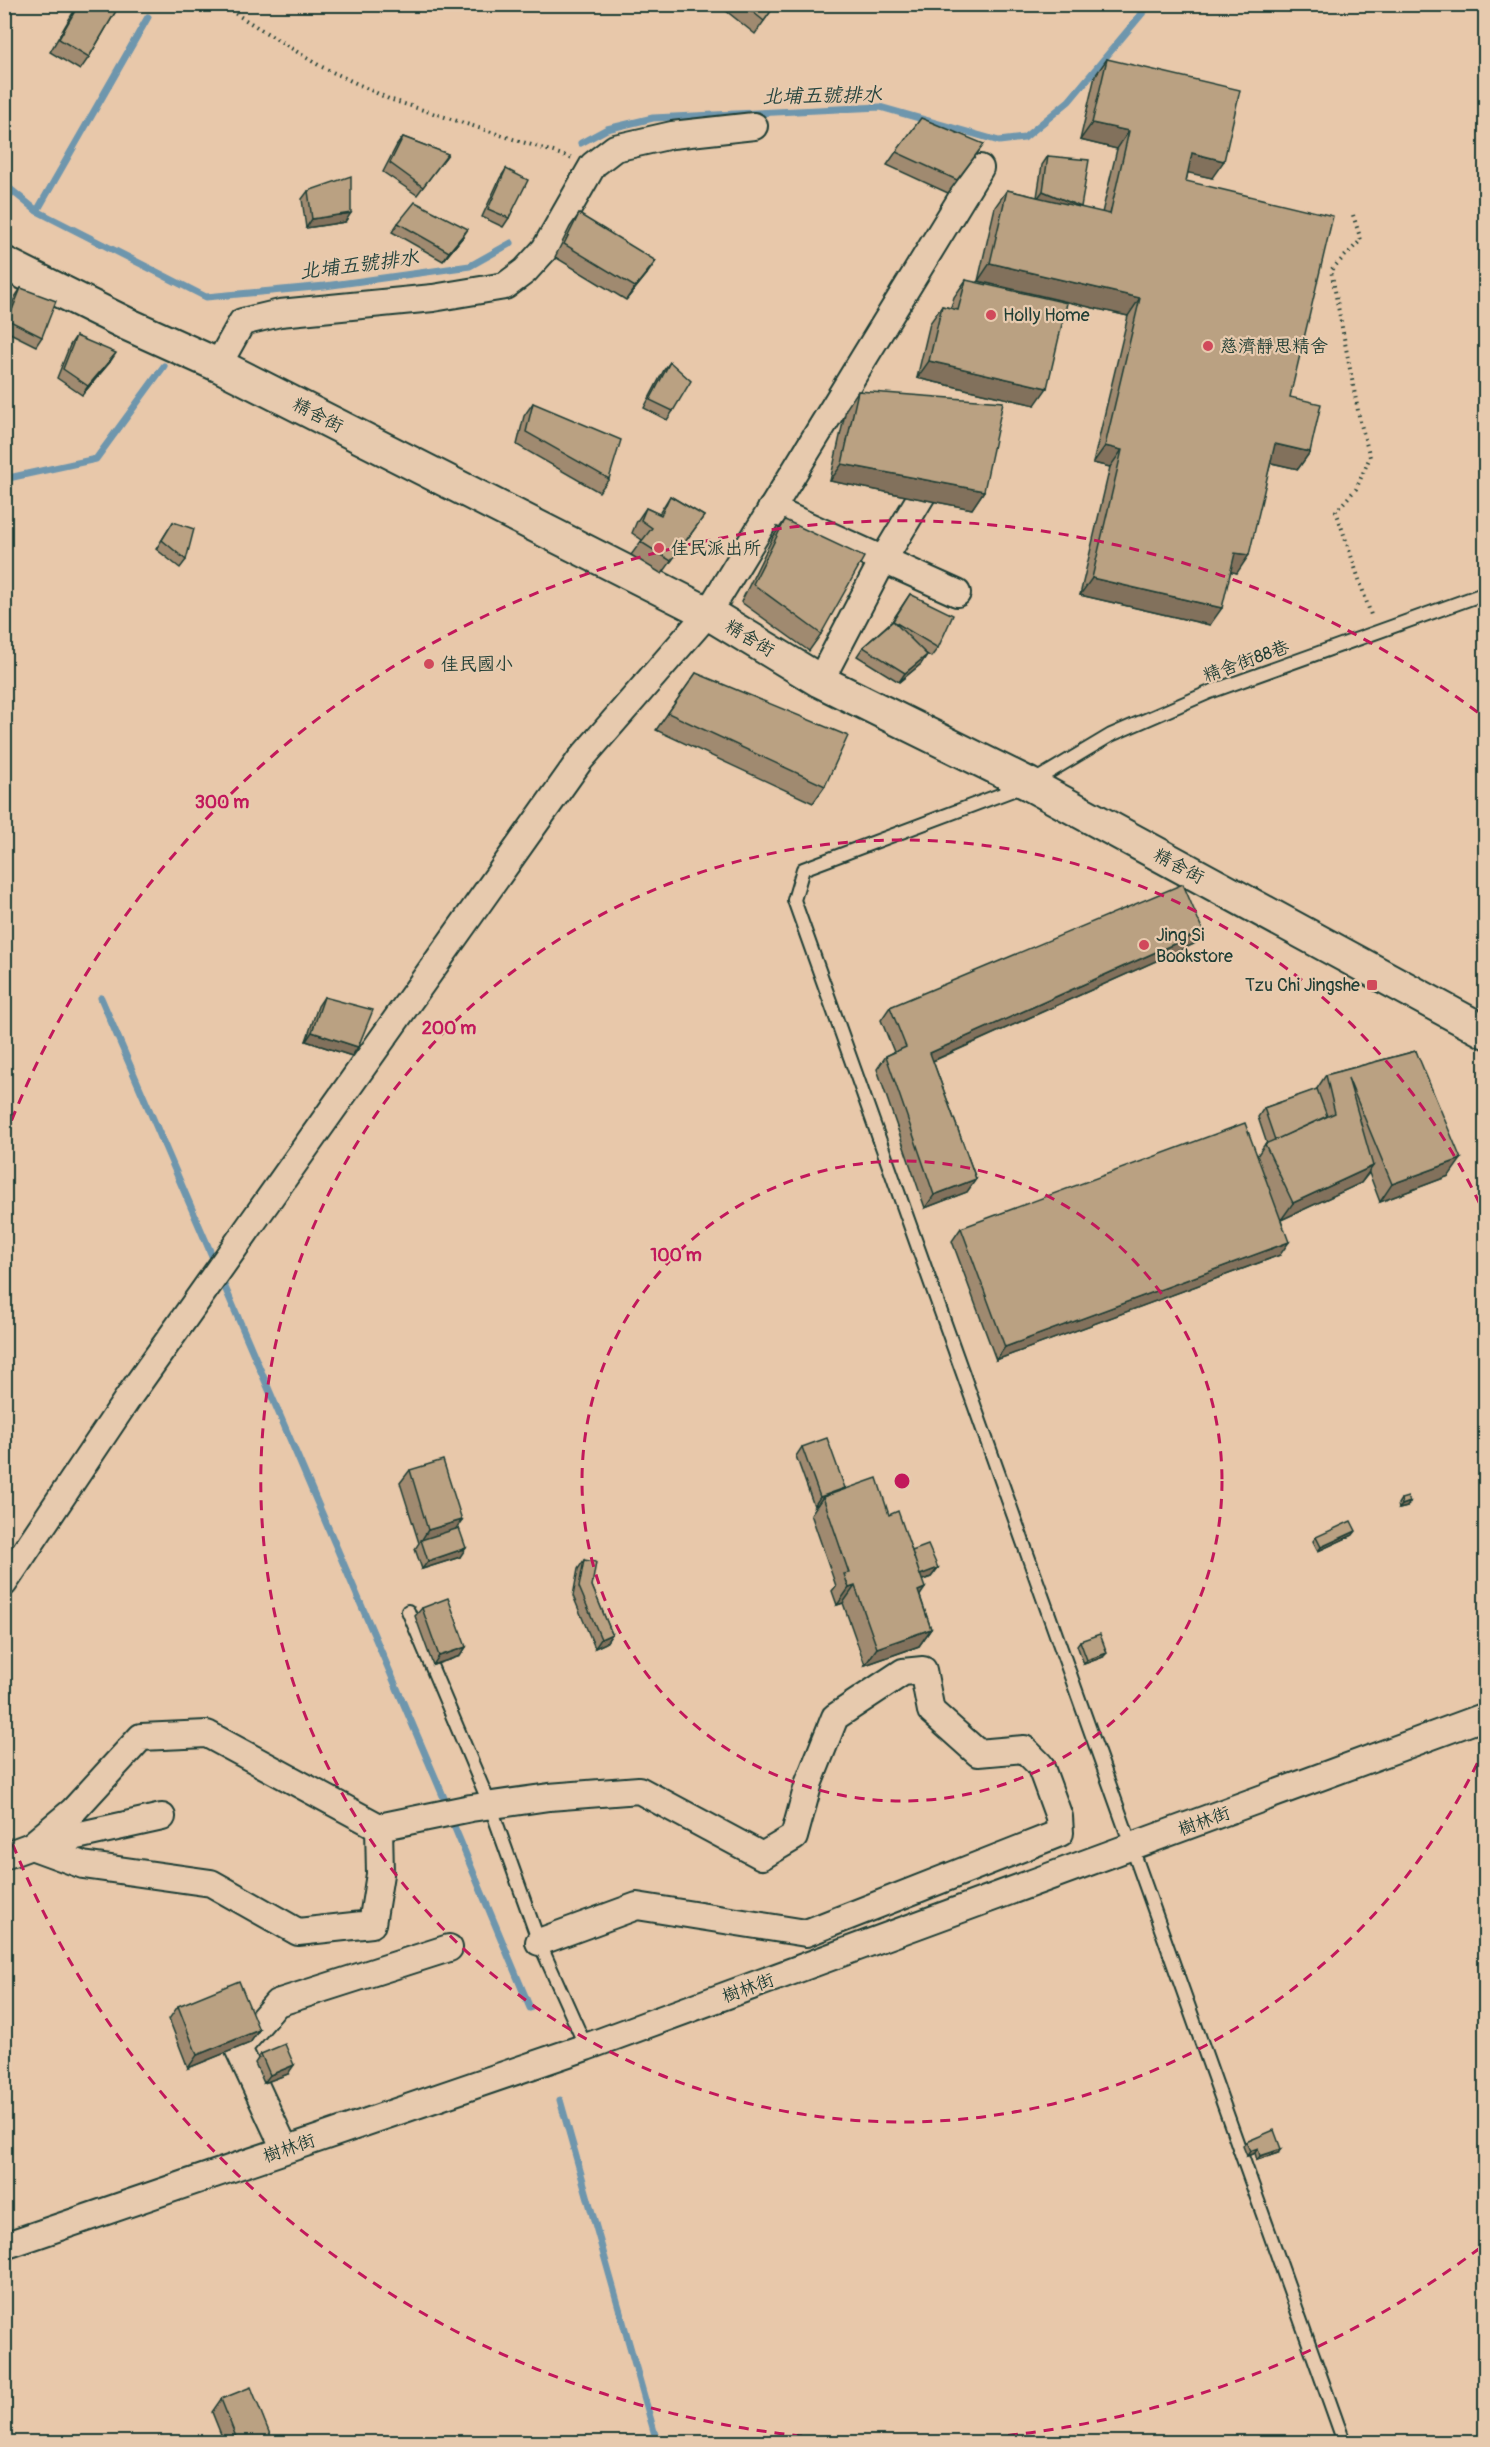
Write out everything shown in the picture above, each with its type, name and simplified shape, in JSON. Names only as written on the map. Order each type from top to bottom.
[{"type":"street","points":[[218,365],[242,322],[280,313],[433,298],[505,286],[525,271],[545,249],[593,165],[615,148],[672,135],[754,126]]},
{"type":"street","points":[[4,1583],[137,1385],[580,760],[708,613],[980,168]]},
{"type":"street","name":"精舍街","points":[[4,263],[127,324],[218,365],[708,613],[820,681],[1029,784],[1484,1034]]},
{"type":"street","points":[[820,681],[883,560],[948,452]]},
{"type":"street","points":[[771,509],[957,593]]},
{"type":"street","points":[[31,1846],[73,1811],[141,1737],[207,1734],[379,1827],[490,1805],[639,1790],[762,1856],[794,1837],[809,1782],[835,1717],[903,1672],[923,1670],[931,1711],[978,1753],[1024,1749],[1040,1765],[1059,1817],[1060,1833],[806,1933],[637,1906],[539,1942]]},
{"type":"street","name":"樹林街","points":[[4,2246],[586,2047],[1485,1716]]},
{"type":"street","points":[[4,1856],[31,1846],[162,1817]]},
{"type":"street","points":[[31,1846],[83,1865],[211,1883],[298,1932],[372,1924],[380,1874],[379,1827]]},
{"type":"street","points":[[285,2149],[238,2048],[277,2003],[449,1948]]},
{"type":"lane","name":"精舍街88巷","points":[[1130,1848],[794,900],[803,869],[1029,784],[1122,730],[1210,692],[1485,593]]},
{"type":"lane","points":[[408,1611],[490,1805],[539,1942],[586,2047]]},
{"type":"lane","points":[[1130,1848],[1344,2442]]},
{"type":"path","points":[[220,4],[320,66],[389,99],[593,165]]},
{"type":"path","points":[[1353,215],[1360,240],[1331,270],[1360,421],[1370,457],[1356,489],[1336,512],[1377,632]]},
{"type":"building","points":[[79,4],[120,4],[89,57],[59,39]]},
{"type":"building","points":[[743,4],[776,4],[764,21]]},
{"type":"building","name":"慈濟靜思精舍","points":[[1107,59],[1240,90],[1224,161],[1192,153],[1186,181],[1333,216],[1290,397],[1321,404],[1310,452],[1275,444],[1249,555],[1235,553],[1222,608],[1092,578],[1122,450],[1105,446],[1140,298],[990,263],[1007,190],[1110,214],[1129,131],[1092,123]]},
{"type":"building","points":[[921,118],[984,144],[957,180],[896,152]]},
{"type":"building","points":[[403,137],[448,154],[423,187],[390,163]]},
{"type":"building","points":[[1048,156],[1089,160],[1081,207],[1043,191]]},
{"type":"building","points":[[506,169],[528,180],[509,218],[488,209]]},
{"type":"building","points":[[351,176],[351,213],[312,219],[308,191]]},
{"type":"building","points":[[415,202],[468,229],[449,252],[398,223]]},
{"type":"building","points":[[579,214],[656,261],[635,287],[564,244]]},
{"type":"building","points":[[966,280],[1067,303],[1047,388],[929,361],[942,306],[958,310]]},
{"type":"building","points":[[21,288],[56,301],[42,337],[8,320]]},
{"type":"building","points":[[76,336],[116,353],[88,386],[63,369]]},
{"type":"building","points":[[670,362],[691,381],[673,411],[650,400]]},
{"type":"building","points":[[858,391],[1003,402],[984,491],[842,464]]},
{"type":"building","points":[[533,403],[621,440],[609,479],[526,432]]},
{"type":"building","name":"佳民派出所","points":[[670,496],[704,516],[671,561],[641,542],[652,528],[641,520],[646,508],[661,515]]},
{"type":"building","points":[[785,520],[864,557],[821,634],[753,584]]},
{"type":"building","points":[[173,522],[194,529],[186,560],[162,540]]},
{"type":"building","points":[[910,594],[953,615],[938,648],[893,621]]},
{"type":"building","points":[[893,621],[927,655],[905,673],[863,647]]},
{"type":"building","points":[[696,673],[848,736],[825,786],[668,713]]},
{"type":"building","points":[[1183,884],[1203,931],[930,1053],[976,1179],[934,1195],[886,1056],[906,1047],[890,1007]]},
{"type":"building","points":[[324,997],[373,1010],[358,1047],[312,1032]]},
{"type":"building","points":[[1416,1051],[1461,1159],[1392,1184],[1348,1078],[1373,1166],[1293,1203],[1265,1144],[1335,1113],[1326,1075]]},
{"type":"building","points":[[1317,1089],[1327,1116],[1275,1140],[1264,1108]]},
{"type":"building","points":[[1245,1123],[1289,1242],[1005,1347],[961,1228]]},
{"type":"building","points":[[827,1438],[845,1488],[820,1497],[802,1447]]},
{"type":"building","points":[[443,1460],[462,1520],[428,1530],[410,1470]]},
{"type":"building","points":[[877,1478],[889,1515],[898,1511],[925,1588],[918,1591],[931,1629],[877,1648],[855,1586],[849,1588],[844,1574],[849,1573],[823,1497]]},
{"type":"building","points":[[1408,1497],[1410,1502],[1402,1505],[1401,1499]]},
{"type":"building","points":[[1351,1521],[1356,1531],[1321,1547],[1316,1537]]},
{"type":"building","points":[[459,1528],[466,1548],[428,1561],[421,1540]]},
{"type":"building","points":[[928,1545],[938,1568],[920,1575],[912,1551]]},
{"type":"building","points":[[584,1560],[596,1562],[592,1586],[612,1634],[601,1639],[579,1587]]},
{"type":"building","points":[[448,1598],[466,1647],[439,1656],[422,1608]]},
{"type":"building","points":[[1100,1634],[1107,1653],[1087,1660],[1080,1641]]},
{"type":"building","points":[[239,1981],[259,2030],[197,2055],[178,2006]]},
{"type":"building","points":[[285,2044],[294,2065],[270,2075],[261,2054]]},
{"type":"building","points":[[1274,2130],[1281,2149],[1260,2156],[1258,2148],[1250,2151],[1246,2142]]},
{"type":"building","points":[[251,2387],[273,2442],[238,2442],[221,2399]]},
{"type":"waterway","name":"北埔五號排水","points":[[581,143],[607,129],[653,118],[880,107],[999,141],[1024,138],[1069,101],[1150,4]]},
{"type":"waterway","points":[[148,17],[37,211],[206,297],[325,286],[470,266],[511,243]]},
{"type":"waterway","points":[[4,184],[37,211]]},
{"type":"waterway","points":[[4,479],[96,459],[164,366]]},
{"type":"waterway","points":[[101,998],[216,1265]]},
{"type":"waterway","points":[[221,1278],[444,1798]]},
{"type":"waterway","points":[[454,1826],[530,2008]]},
{"type":"waterway","points":[[560,2100],[657,2442]]},
{"type":"place","name":"Holly Home","points":[[991,315]]},
{"type":"place","name":"慈濟靜思精舍","points":[[1208,346]]},
{"type":"place","name":"佳民派出所","points":[[659,548]]},
{"type":"place","name":"佳民國小","points":[[429,664]]},
{"type":"place","name":"Jing Si Bookstore","points":[[1144,945]]},
{"type":"place","name":"Tzu Chi Jingshe","points":[[1372,985]]}]
